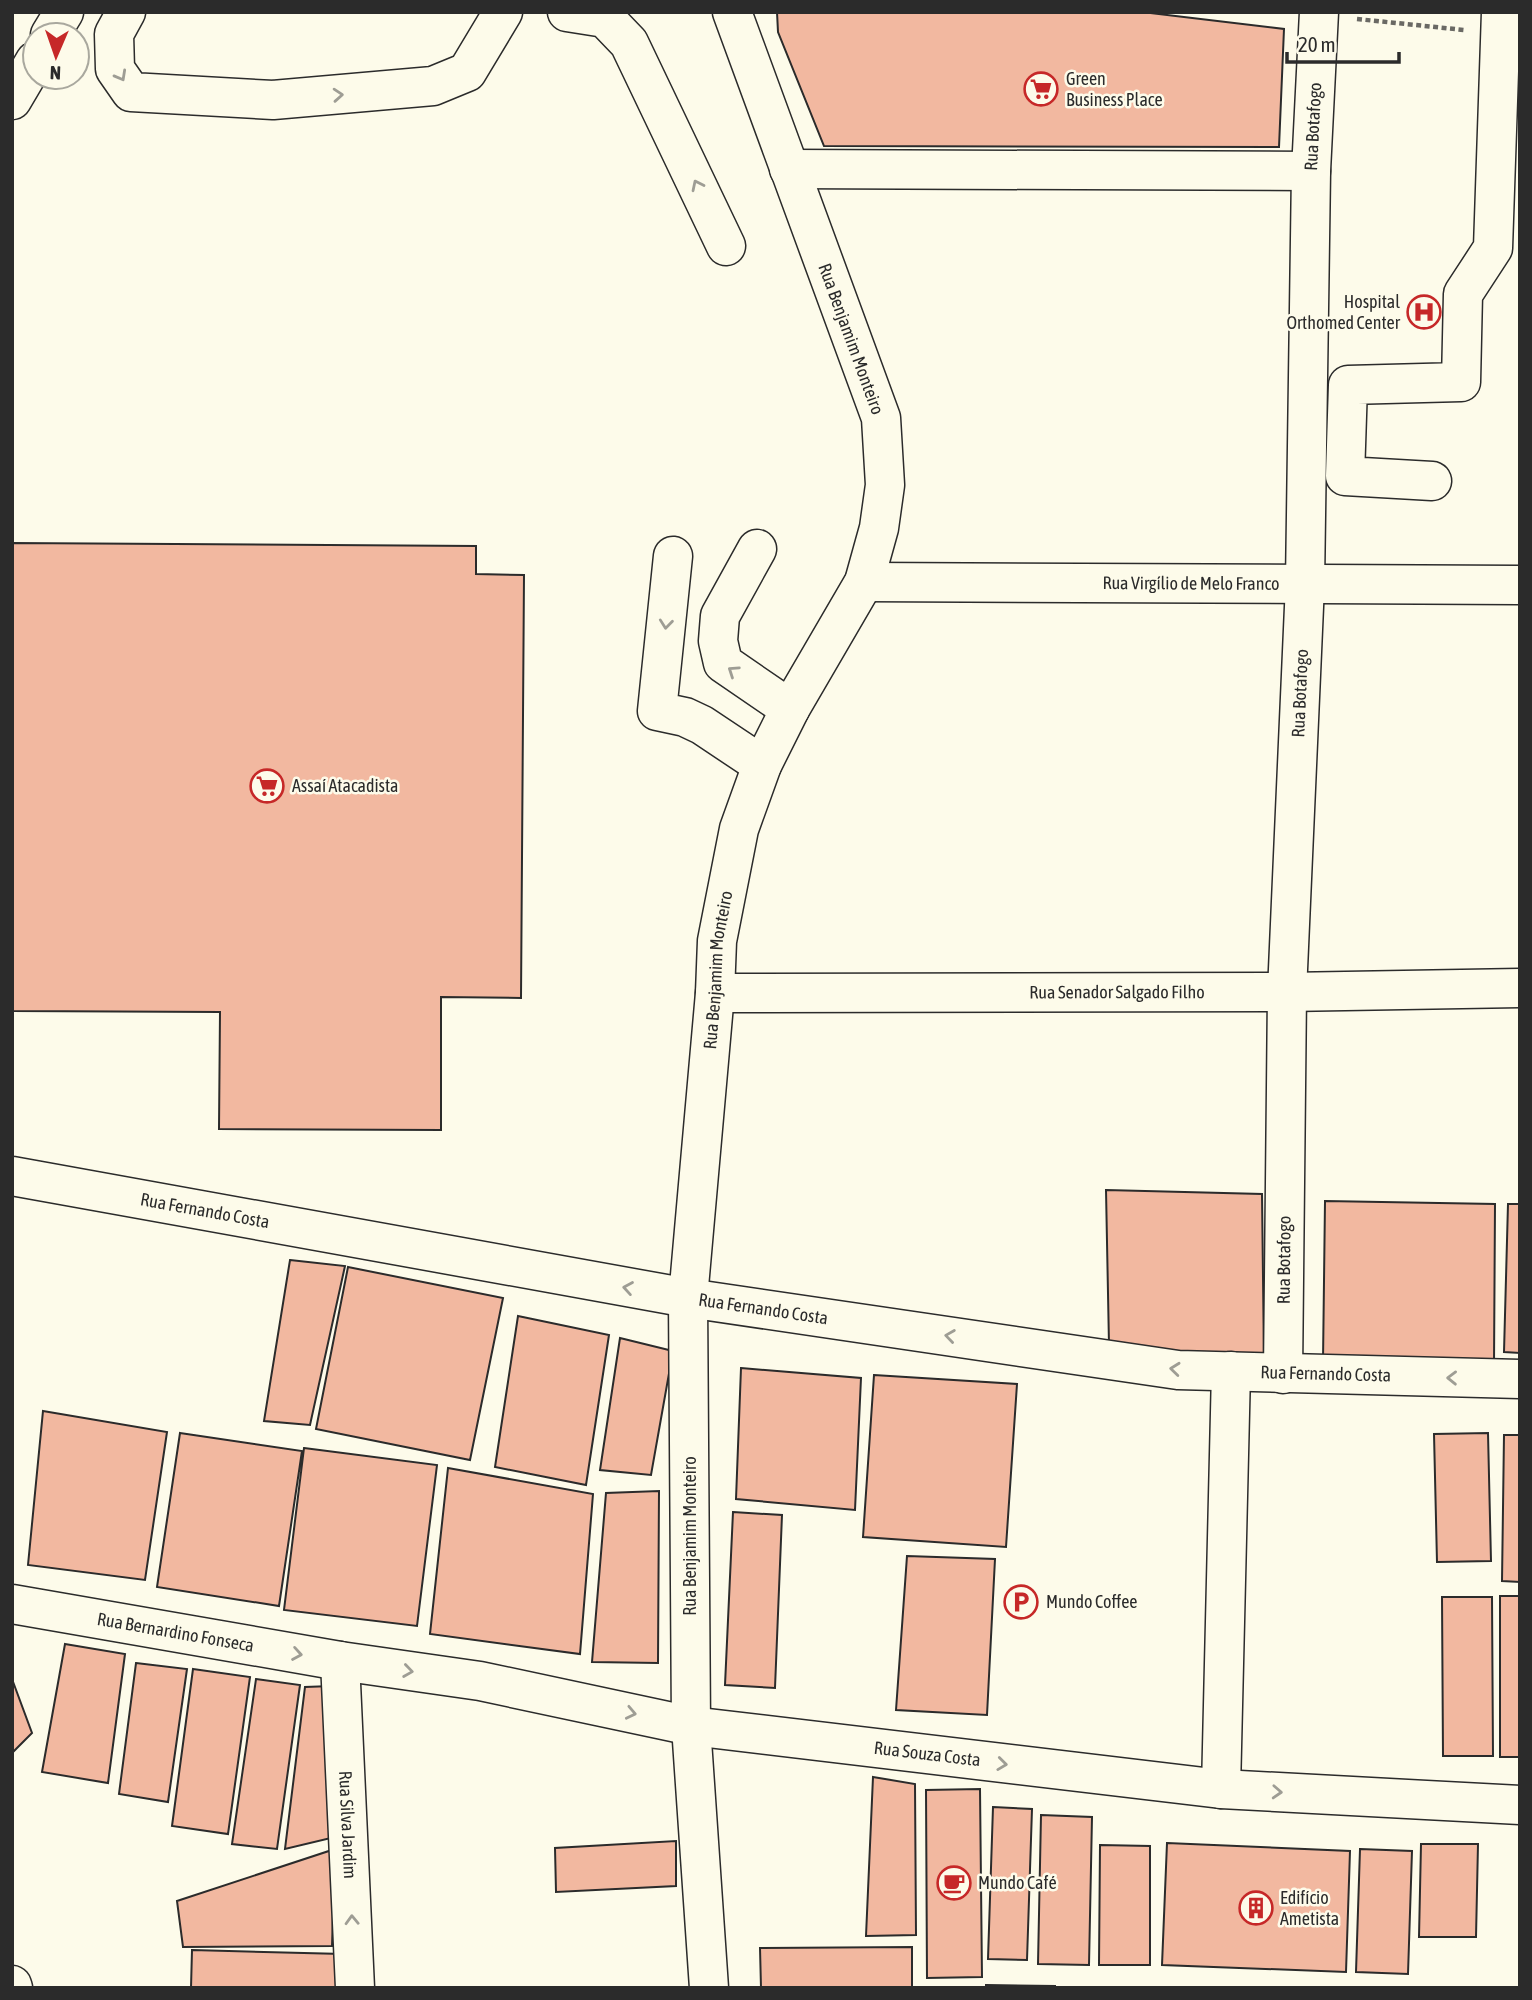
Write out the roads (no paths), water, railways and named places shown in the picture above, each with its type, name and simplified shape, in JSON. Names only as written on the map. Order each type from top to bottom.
[{"type":"street","points":[[126,12],[114,34],[115,69],[131,92],[273,100],[433,86],[467,72],[503,12]]},
{"type":"street","points":[[567,12],[605,18],[629,43],[726,246]]},
{"type":"street","name":"Rua Benjamim Monteiro","points":[[709,1988],[691,1726],[688,1298],[715,993],[716,941],[739,829],[762,765],[790,709],[864,582],[879,528],[885,485],[881,418],[732,12]]},
{"type":"street","name":"Rua Botafogo","points":[[1283,1374],[1287,992],[1306,584],[1311,171],[1319,14]]},
{"type":"street","points":[[1432,481],[1345,476],[1348,385],[1461,382],[1463,294],[1493,248],[1501,23]]},
{"type":"street","points":[[12,100],[21,85]]},
{"type":"street","points":[[789,169],[1311,171]]},
{"type":"street","points":[[757,549],[720,616],[718,641],[723,663],[790,709]]},
{"type":"street","points":[[673,556],[657,711],[685,717],[702,725],[762,765]]},
{"type":"street","name":"Rua Virgílio de Melo Franco","points":[[864,582],[1520,585]]},
{"type":"street","name":"Rua Senador Salgado Filho","points":[[715,993],[1287,992],[1520,988]]},
{"type":"street","name":"Rua Fernando Costa","points":[[12,1176],[688,1298],[1178,1370],[1520,1380]]},
{"type":"street","points":[[1221,1789],[1231,1371]]},
{"type":"street","name":"Rua Bernardino Fonseca","points":[[12,1604],[340,1661]]},
{"type":"street","name":"Rua Souza Costa","points":[[340,1661],[480,1681],[691,1726],[1221,1789],[1520,1805]]},
{"type":"street","name":"Rua Silva Jardim","points":[[340,1661],[355,1988]]},
{"type":"place","name":"Green Business Place","points":[[1041,89]]},
{"type":"place","name":"Hospital Orthomed Center","points":[[1424,312]]},
{"type":"place","name":"Assaí Atacadista","points":[[267,786]]},
{"type":"place","name":"Mundo Coffee","points":[[1021,1602]]},
{"type":"place","name":"Mundo Café","points":[[954,1883]]},
{"type":"place","name":"Edifício Ametista","points":[[1256,1908]]}]
